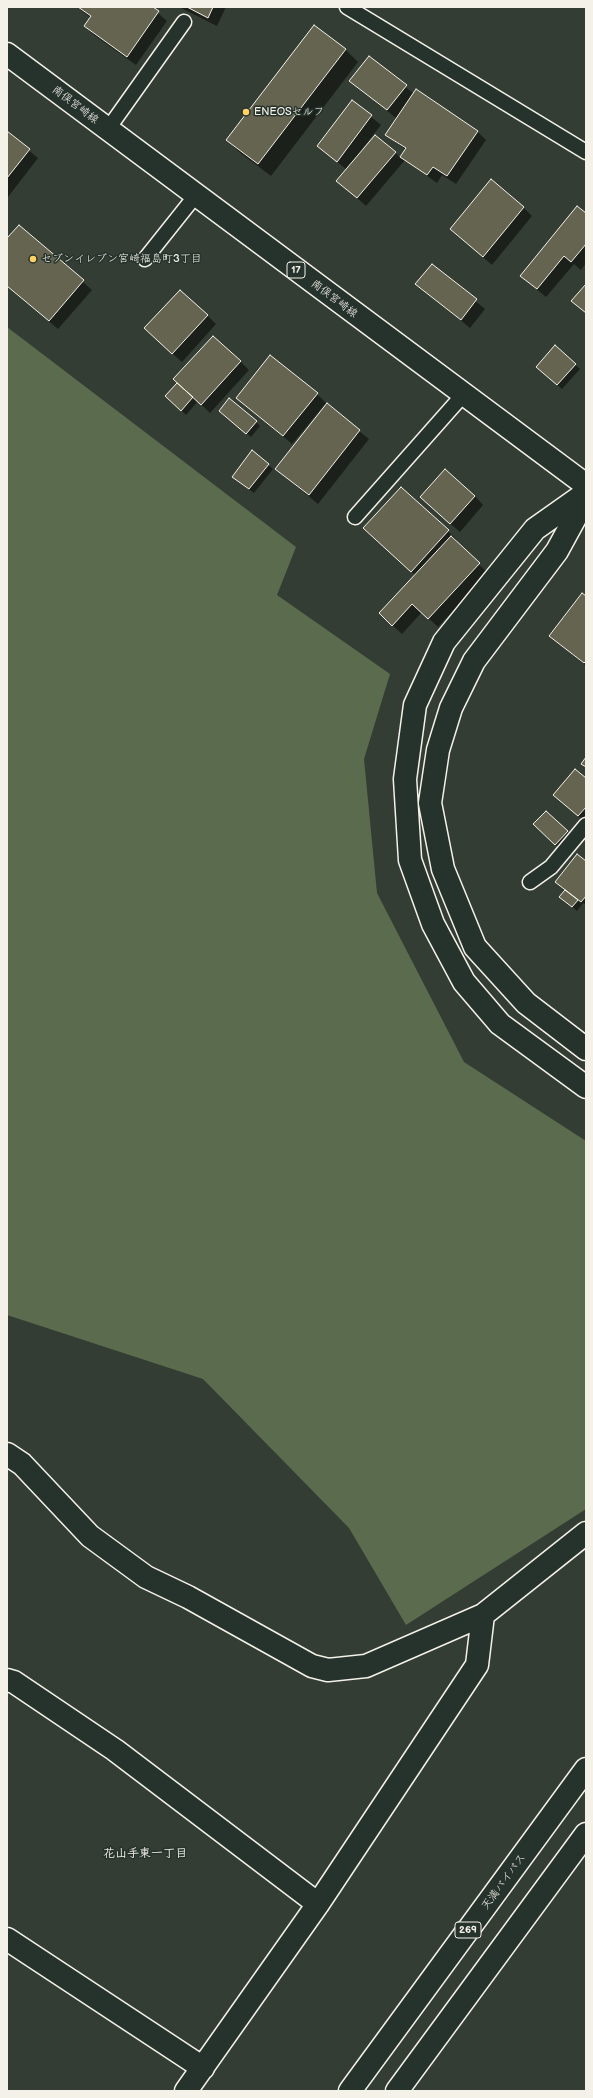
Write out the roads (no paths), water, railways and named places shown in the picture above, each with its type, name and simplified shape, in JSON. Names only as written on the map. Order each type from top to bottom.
[{"type":"main road","name":"南俣宮崎線","points":[[7,54],[463,395],[586,485]]},
{"type":"main road","points":[[586,493],[535,529],[444,642],[415,705],[404,779],[410,860],[433,924],[464,982],[500,1024],[586,1088]]},
{"type":"main road","points":[[586,498],[557,551],[474,660],[449,715],[438,750],[430,803],[443,869],[475,947],[526,1003],[586,1050]]},
{"type":"main road","points":[[7,1454],[22,1464],[90,1536],[146,1577],[188,1597],[312,1666],[328,1670],[366,1666],[483,1614],[586,1533]]},
{"type":"main road","points":[[186,2091],[318,1904],[478,1665],[483,1614]]},
{"type":"main road","points":[[7,1680],[14,1682],[115,1750],[318,1904]]},
{"type":"main road","name":"天満バイパス","points":[[350,2091],[586,1769]]},
{"type":"main road","points":[[397,2091],[586,1834]]},
{"type":"main road","points":[[7,1939],[203,2068]]},
{"type":"lane","points":[[347,7],[586,152]]},
{"type":"lane","points":[[108,129],[184,22]]},
{"type":"lane","points":[[145,259],[196,195]]},
{"type":"lane","points":[[356,518],[463,395]]},
{"type":"lane","points":[[530,882],[550,867],[586,825]]},
{"type":"place","name":"ENEOSセルフ","points":[[246,112]]},
{"type":"place","name":"セブンイレブン宮崎福島町3丁目","points":[[33,259]]},
{"type":"district","name":"花山手東一丁目","points":[[145,1854]]}]
